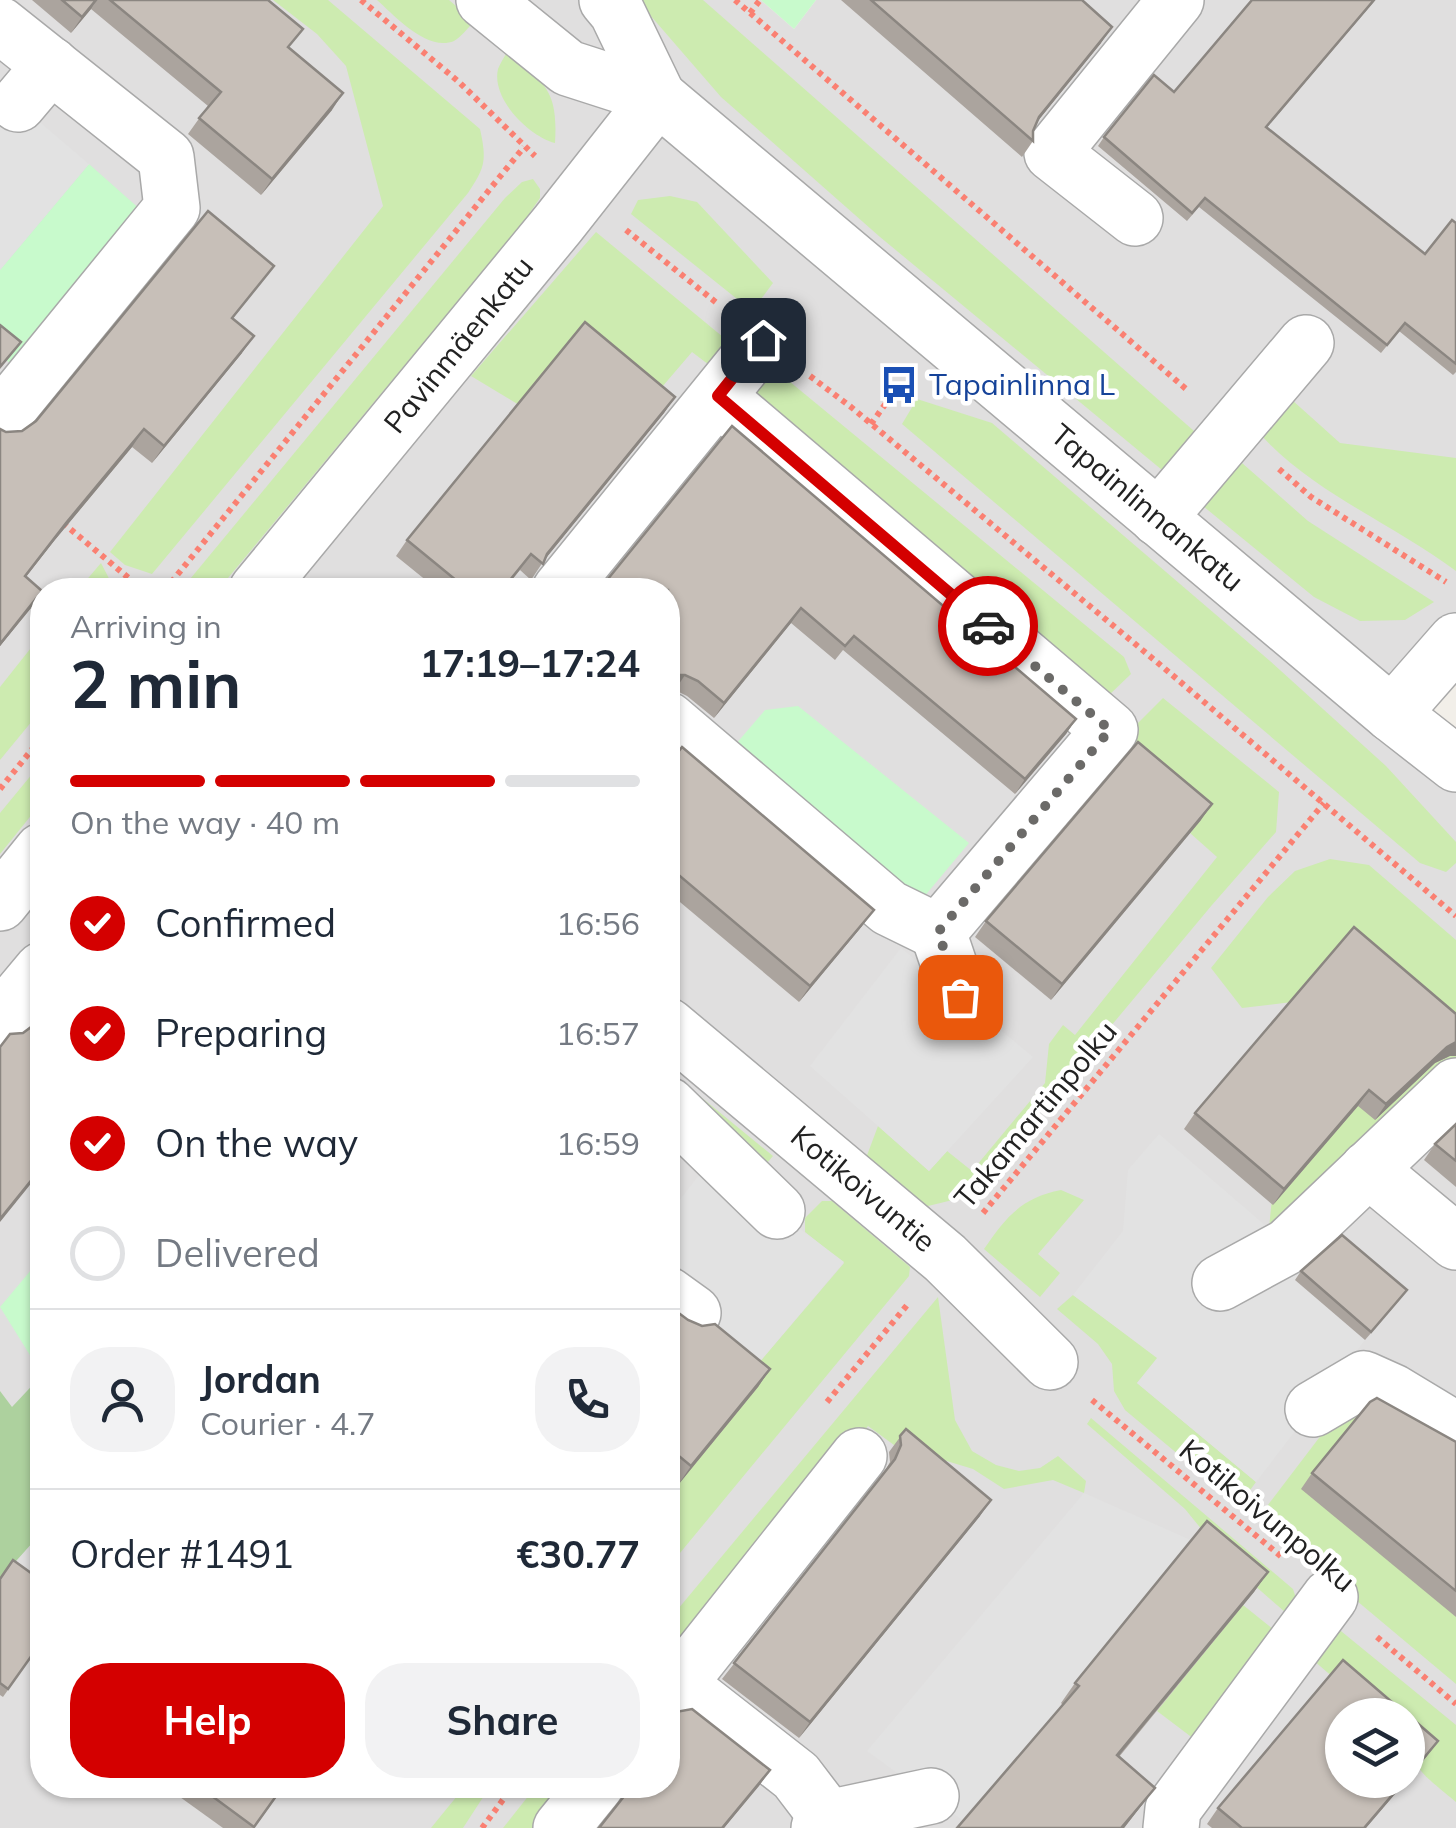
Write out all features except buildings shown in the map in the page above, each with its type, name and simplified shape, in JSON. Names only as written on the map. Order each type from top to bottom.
[{"type":"street","name":"Tapainlinnankatu","points":[[484,0],[568,68],[658,97],[1455,765]]},
{"type":"street","name":"Tapainlinnankatu","points":[[606,0],[617,12],[658,97]]},
{"type":"street","points":[[1135,218],[1052,153],[1174,1]]},
{"type":"street","points":[[0,25],[34,84],[166,157],[172,208],[0,418]]},
{"type":"street","name":"Pavinmäenkatu","points":[[267,578],[658,97]]},
{"type":"street","points":[[570,578],[763,340]]},
{"type":"street","points":[[1158,518],[1306,343]]},
{"type":"street","points":[[718,396],[1110,730],[938,932]]},
{"type":"street","points":[[1392,714],[1456,641]]},
{"type":"street","points":[[680,730],[888,908],[938,932],[960,997]]},
{"type":"street","points":[[0,903],[30,866]]},
{"type":"street","points":[[0,1020],[30,984]]},
{"type":"street","name":"Kotikoivuntie","points":[[680,1036],[945,1258],[1050,1362]]},
{"type":"street","points":[[1220,1283],[1288,1246],[1456,1086]]},
{"type":"street","points":[[680,1117],[777,1211]]},
{"type":"street","points":[[1368,1169],[1456,1242]]},
{"type":"street","points":[[1312,1409],[1364,1378],[1456,1430]]},
{"type":"street","points":[[680,1675],[859,1456]]},
{"type":"street","points":[[1172,1828],[1173,1809],[1330,1597]]},
{"type":"street","points":[[680,1692],[796,1776],[823,1823],[931,1796]]},
{"type":"street","points":[[561,1828],[585,1798]]},
{"type":"path","points":[[361,0],[459,82],[524,147],[581,195],[871,424],[1456,914]]},
{"type":"path","points":[[735,0],[1310,497],[1456,588]]},
{"type":"path","points":[[750,14],[760,0]]},
{"type":"path","points":[[175,578],[524,147]]},
{"type":"path","points":[[871,424],[900,385]]},
{"type":"path","points":[[54,515],[128,578]]},
{"type":"path","points":[[0,788],[30,752]]},
{"type":"path","name":"Takamartinpolku","points":[[819,1412],[1324,803]]},
{"type":"path","name":"Kotikoivunpolku","points":[[1050,1362],[1456,1704]]},
{"type":"path","points":[[482,1828],[504,1798]]},
{"type":"shaded area","points":[[0,0],[761,0],[794,29],[816,0],[1456,0],[1456,641],[1392,714],[1456,768],[1456,1828],[0,1828]]},
{"type":"shaded area","points":[[0,88],[89,164],[0,270]]},
{"type":"shaded area","points":[[901,948],[1033,1057],[929,1171],[810,1066]]},
{"type":"shaded area","points":[[1159,1134],[1309,1263],[1296,1280],[1365,1340],[1256,1482],[1137,1383],[1157,1358],[1073,1295],[1123,1231],[1128,1170]]},
{"type":"shaded area","points":[[710,1161],[844,1262],[746,1378],[680,1324],[680,1200]]},
{"type":"shaded area","points":[[1084,1493],[1193,1541],[1061,1703],[1047,1726],[965,1822],[867,1751]]},
{"type":"green space","points":[[273,0],[328,0],[480,129],[483,163],[468,193],[152,574],[125,565],[110,552],[383,206],[346,66],[317,34]]},
{"type":"green space","points":[[377,0],[449,0],[472,24],[454,41],[433,41],[412,31]]},
{"type":"green space","points":[[637,0],[703,0],[1194,431],[1162,470],[880,237],[721,97]]},
{"type":"green space","points":[[761,0],[816,0],[794,29]]},
{"type":"green space","points":[[513,53],[548,92],[554,112],[555,143],[534,133],[514,115],[500,92],[498,69],[506,54]]},
{"type":"green space","points":[[89,164],[142,211],[14,369],[0,352],[0,270]]},
{"type":"green space","points":[[533,179],[540,189],[540,198],[522,224],[228,578],[191,578],[505,198],[522,182]]},
{"type":"green space","points":[[670,196],[697,202],[773,283],[752,311],[631,214],[638,200]]},
{"type":"green space","points":[[596,232],[723,337],[724,351],[717,371],[692,352],[650,401],[519,405],[471,376]]},
{"type":"green space","points":[[778,372],[1124,657],[1131,674],[1106,698],[754,412],[755,373]]},
{"type":"green space","points":[[1282,391],[1340,443],[1456,458],[1456,571],[1304,473],[1259,433]]},
{"type":"green space","points":[[917,399],[992,423],[1270,661],[1386,766],[1456,842],[1456,863],[1446,872],[1420,863],[902,424]]},
{"type":"green space","points":[[1242,463],[1308,521],[1434,602],[1405,620],[1360,621],[1314,597],[1203,506]]},
{"type":"green space","points":[[101,563],[109,578],[88,578]]},
{"type":"green space","points":[[30,649],[30,724],[0,760],[0,687]]},
{"type":"green space","points":[[1163,698],[1279,792],[1276,832],[969,1196],[924,1207],[866,1158],[878,1126],[929,1171],[947,1151],[972,1171],[1045,1083],[1049,1044],[1063,1025],[1075,1035],[1217,857],[1190,833],[1200,819],[1122,754],[1120,741]]},
{"type":"green space","points":[[798,706],[969,843],[923,898],[906,899],[729,752],[765,710]]},
{"type":"green space","points":[[30,777],[30,817],[0,854],[0,813]]},
{"type":"green space","points":[[1330,859],[1369,865],[1456,940],[1456,1068],[1269,1228],[1292,1002],[1242,1008],[1211,968],[1268,897],[1295,871]]},
{"type":"green space","points":[[680,1080],[773,1156],[753,1179],[680,1106]]},
{"type":"green space","points":[[1061,1190],[1084,1200],[1038,1254],[1060,1273],[1040,1297],[984,1249],[1016,1210],[1035,1198]]},
{"type":"green space","points":[[822,1201],[832,1201],[910,1267],[909,1276],[680,1553],[680,1482],[746,1378],[844,1263],[805,1232],[805,1218]]},
{"type":"green space","points":[[30,1271],[30,1355],[0,1307]]},
{"type":"green space","points":[[1073,1295],[1158,1358],[1137,1383],[1256,1482],[1239,1505],[1125,1410],[1114,1391],[1112,1364],[1098,1344],[1057,1309]]},
{"type":"green space","points":[[938,1297],[955,1420],[972,1451],[996,1465],[1019,1471],[1040,1468],[1058,1456],[1086,1481],[1084,1493],[1053,1480],[1004,1489],[973,1469],[894,1445],[868,1426],[680,1658],[680,1607]]},
{"type":"green space","points":[[30,1388],[30,1545],[0,1579],[0,1391],[12,1407]]},
{"type":"green space","points":[[1360,1406],[1456,1617],[1456,1684],[1258,1518],[1341,1409]]},
{"type":"green space","points":[[1091,1418],[1293,1589],[1299,1607],[1293,1619],[1229,1563],[1185,1509],[1087,1424]]},
{"type":"green space","points":[[1243,1605],[1283,1637],[1198,1742],[1157,1711]]},
{"type":"green space","points":[[1336,1627],[1423,1698],[1357,1698],[1313,1660]]},
{"type":"green space","points":[[1425,1700],[1456,1725],[1456,1802],[1425,1774]]},
{"type":"green space","points":[[455,1798],[483,1798],[463,1828],[431,1828]]},
{"type":"green space","points":[[527,1798],[573,1798],[549,1828],[503,1828]]},
{"type":"way so far","points":[[960,997],[938,932],[1110,730],[988,626]]},
{"type":"place","name":"Tapainlinna L","points":[[899,385]]},
{"type":"route","points":[[763,340],[718,396],[988,626]]}]
